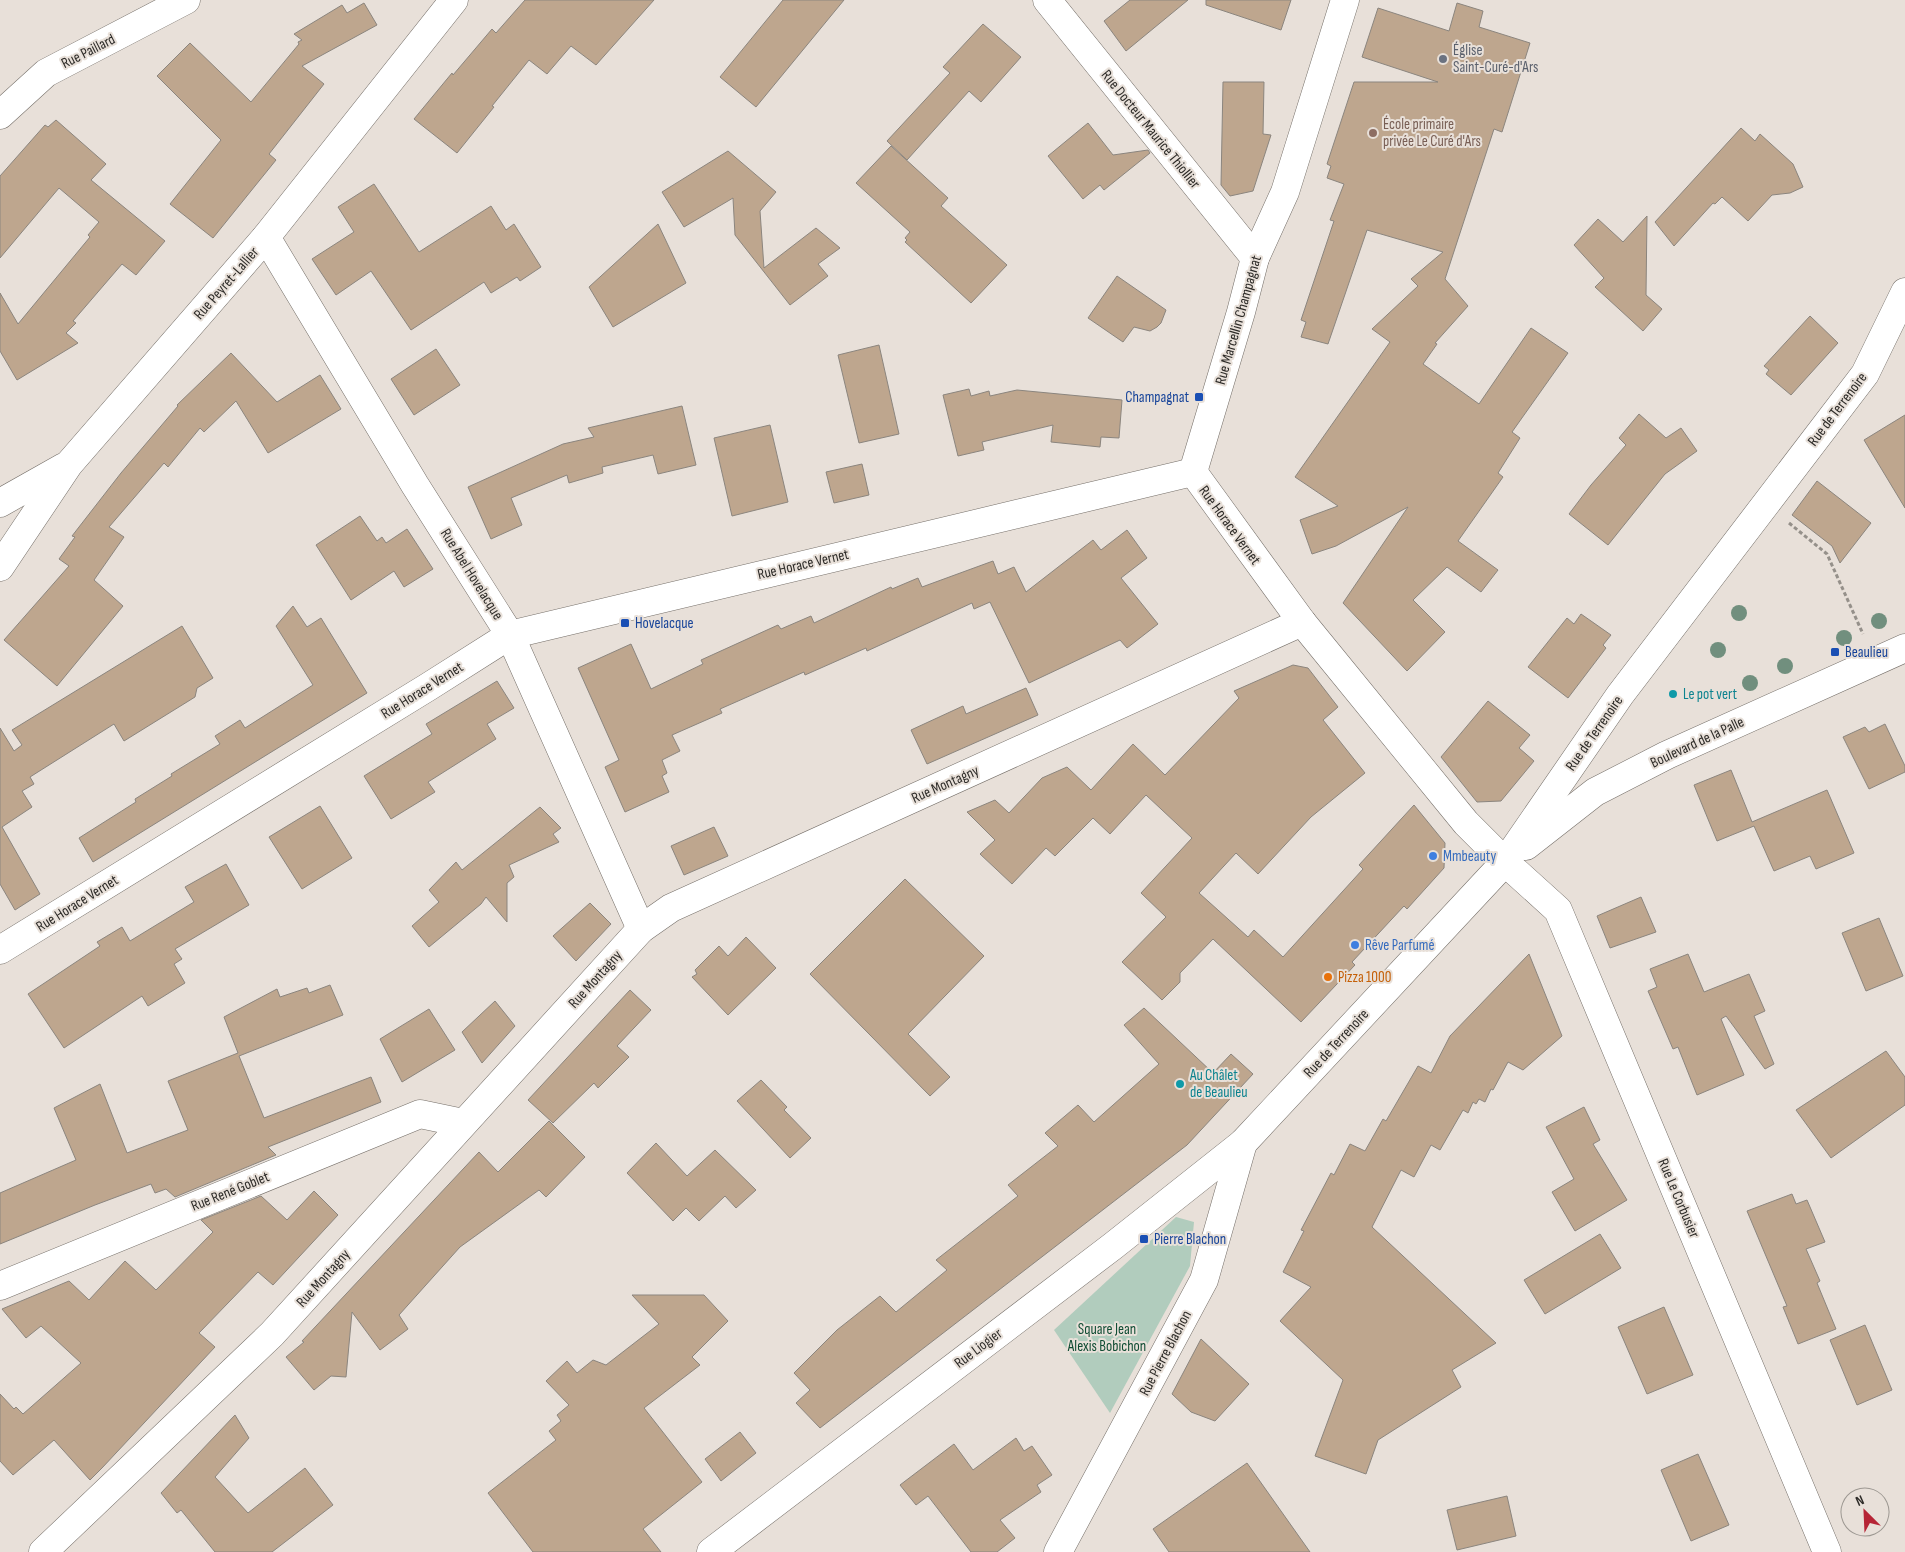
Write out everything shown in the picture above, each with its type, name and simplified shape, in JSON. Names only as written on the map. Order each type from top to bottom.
[{"type":"street","name":"Rue Paillard","points":[[0,115],[46,73],[186,0]]},
{"type":"street","name":"Rue Peyret-Lallier","points":[[0,567],[69,464],[266,237],[454,0]]},
{"type":"street","name":"Rue Docteur Maurice Thiollier","points":[[1047,0],[1255,258]]},
{"type":"street","name":"Rue Marcellin Champagnat","points":[[1193,472],[1241,312],[1255,258],[1285,192],[1345,0]]},
{"type":"street","name":"Rue Abel Hovelacque","points":[[266,237],[415,484],[510,635],[641,929]]},
{"type":"street","name":"Rue de Terrenoire","points":[[1243,1142],[1505,862],[1620,695],[1865,374],[1905,292]]},
{"type":"street","points":[[0,504],[69,464]]},
{"type":"street","name":"Rue Horace Vernet","points":[[0,950],[510,635],[1193,472],[1302,622],[1466,823],[1505,862]]},
{"type":"street","name":"Rue Montagny","points":[[43,1552],[272,1334],[641,929],[670,908],[1302,622]]},
{"type":"street","name":"Boulevard de la Palle","points":[[1505,862],[1596,792],[1667,755],[1905,648]]},
{"type":"street","name":"Rue Le Corbusier","points":[[1505,862],[1558,910],[1827,1552]]},
{"type":"street","name":"Rue René Goblet","points":[[0,1286],[420,1114],[463,1123]]},
{"type":"street","name":"Rue Liogier","points":[[711,1552],[1114,1246],[1243,1142]]},
{"type":"street","name":"Rue Pierre Blachon","points":[[1058,1552],[1204,1280],[1243,1142]]},
{"type":"path","points":[[1766,504],[1827,554],[1876,662]]},
{"type":"green space","name":"Square Jean Alexis Bobichon","points":[[1176,1217],[1194,1222],[1190,1266],[1110,1413],[1054,1330]]},
{"type":"building","points":[[525,0],[654,0],[596,65],[571,46],[547,74],[529,60],[457,153],[414,119],[492,29],[496,33]]},
{"type":"building","points":[[783,0],[844,0],[756,107],[720,77]]},
{"type":"building","points":[[1130,0],[1188,0],[1126,51],[1104,21]]},
{"type":"building","points":[[1206,0],[1291,0],[1281,30],[1206,5]]},
{"type":"building","points":[[364,3],[377,25],[302,66],[324,84],[269,154],[276,160],[213,238],[170,204],[221,140],[157,76],[190,43],[251,102],[299,44],[298,42],[302,40],[294,34],[342,5],[347,13]]},
{"type":"building","points":[[1457,3],[1483,11],[1479,27],[1530,43],[1502,132],[1494,129],[1445,279],[1468,306],[1435,343],[1437,344],[1423,364],[1479,404],[1531,328],[1568,353],[1512,432],[1520,438],[1498,473],[1503,477],[1458,541],[1498,570],[1481,592],[1447,567],[1413,600],[1445,632],[1407,671],[1343,603],[1408,507],[1336,546],[1312,554],[1300,520],[1338,506],[1295,477],[1390,342],[1372,329],[1418,286],[1411,279],[1443,252],[1367,230],[1328,344],[1301,337],[1306,322],[1301,320],[1334,221],[1330,220],[1344,184],[1327,178],[1331,166],[1327,164],[1354,82],[1438,82],[1362,57],[1378,8],[1449,31]]},
{"type":"building","points":[[983,24],[1021,57],[981,102],[969,91],[907,160],[887,141],[950,73],[943,67]]},
{"type":"building","points":[[1223,82],[1264,82],[1263,134],[1271,135],[1253,191],[1230,196],[1221,185]]},
{"type":"building","points":[[56,120],[106,164],[91,180],[165,241],[136,275],[122,264],[73,321],[76,323],[66,333],[78,343],[17,380],[0,351],[0,293],[18,324],[90,237],[88,235],[99,222],[59,188],[0,258],[0,176],[45,125],[48,127]]},
{"type":"building","points":[[1088,123],[1113,155],[1148,150],[1150,153],[1104,190],[1100,185],[1083,199],[1048,156]]},
{"type":"building","points":[[1741,128],[1755,141],[1760,134],[1793,164],[1803,187],[1790,193],[1772,195],[1748,221],[1722,197],[1715,204],[1713,203],[1674,246],[1655,222]]},
{"type":"building","points":[[891,146],[948,198],[941,206],[1007,265],[971,303],[905,242],[907,240],[905,238],[910,232],[856,183]]},
{"type":"building","points":[[728,151],[776,192],[760,211],[764,268],[816,228],[840,248],[818,264],[828,276],[790,305],[735,235],[733,198],[684,227],[662,192]]},
{"type":"building","points":[[374,184],[419,252],[491,206],[506,230],[514,224],[541,267],[520,281],[517,277],[491,293],[484,282],[411,330],[371,271],[336,295],[312,259],[354,232],[338,207]]},
{"type":"building","points":[[1647,216],[1646,295],[1662,309],[1643,331],[1595,287],[1604,278],[1574,245],[1598,219],[1623,242]]},
{"type":"building","points":[[658,224],[686,283],[613,327],[589,287]]},
{"type":"building","points":[[1117,276],[1166,310],[1161,323],[1157,327],[1150,331],[1134,327],[1123,342],[1088,318]]},
{"type":"building","points":[[1810,316],[1838,343],[1791,395],[1766,374],[1769,370],[1764,366]]},
{"type":"building","points":[[879,345],[899,434],[859,443],[838,355]]},
{"type":"building","points":[[436,349],[460,385],[414,415],[391,379]]},
{"type":"building","points":[[231,353],[277,402],[320,375],[341,409],[268,453],[236,401],[204,432],[200,428],[168,467],[164,463],[109,527],[124,537],[94,580],[123,606],[57,686],[4,640],[69,566],[59,559],[75,537],[72,536],[121,473],[177,405]]},
{"type":"building","points":[[969,389],[971,396],[989,391],[990,396],[1017,390],[1122,400],[1119,438],[1101,437],[1100,447],[1051,442],[1053,425],[982,442],[984,450],[958,456],[943,395]]},
{"type":"building","points":[[682,406],[696,465],[658,474],[653,455],[602,467],[603,473],[569,483],[567,475],[511,498],[522,525],[491,539],[468,487],[563,444],[594,437],[588,428]]},
{"type":"building","points":[[1639,414],[1666,438],[1681,428],[1697,451],[1665,474],[1608,545],[1569,514],[1591,485],[1626,445],[1619,438]]},
{"type":"building","points":[[1905,415],[1905,508],[1864,440]]},
{"type":"building","points":[[770,425],[788,502],[732,516],[714,438]]},
{"type":"building","points":[[862,464],[869,495],[834,503],[826,472]]},
{"type":"building","points":[[1817,481],[1871,523],[1840,563],[1832,546],[1792,515]]},
{"type":"building","points":[[360,516],[377,541],[382,537],[386,543],[407,529],[433,569],[404,587],[394,571],[351,600],[316,545]]},
{"type":"building","points":[[1127,530],[1147,558],[1121,578],[1158,624],[1127,648],[1120,640],[1029,683],[990,602],[974,609],[972,603],[867,651],[866,648],[805,675],[804,672],[720,709],[722,713],[672,735],[680,751],[662,760],[667,773],[662,776],[669,792],[625,812],[605,767],[619,760],[578,668],[631,644],[651,689],[703,664],[701,660],[778,625],[781,629],[811,616],[814,623],[891,587],[892,589],[918,578],[922,587],[993,561],[998,574],[1014,567],[1026,592],[1093,540],[1101,550]]},
{"type":"building","points":[[293,606],[307,627],[321,618],[367,693],[93,862],[79,838],[136,802],[135,799],[172,776],[171,774],[220,744],[215,736],[240,720],[245,728],[313,685],[276,626]]},
{"type":"building","points":[[1581,614],[1611,635],[1603,645],[1606,648],[1568,698],[1528,667],[1567,618],[1574,624]]},
{"type":"building","points":[[182,626],[213,678],[197,688],[195,697],[124,741],[114,724],[30,777],[34,784],[22,791],[32,807],[2,827],[40,894],[15,910],[0,884],[0,728],[14,751],[22,745],[12,730]]},
{"type":"building","points":[[1293,665],[1308,668],[1338,707],[1323,720],[1365,773],[1311,817],[1258,874],[1236,853],[1199,893],[1248,937],[1254,930],[1283,957],[1363,869],[1359,865],[1414,805],[1445,843],[1444,868],[1407,909],[1404,906],[1352,962],[1355,965],[1301,1022],[1213,939],[1180,973],[1180,982],[1162,1000],[1122,962],[1166,917],[1141,893],[1192,838],[1146,795],[1110,834],[1093,818],[1055,856],[1046,848],[1012,884],[980,854],[995,840],[967,812],[995,800],[1009,813],[1042,778],[1067,767],[1091,790],[1133,744],[1165,775],[1239,698],[1234,691]]},
{"type":"building","points":[[497,681],[514,708],[487,724],[496,739],[428,782],[435,792],[391,819],[364,776],[432,734],[426,724]]},
{"type":"building","points":[[1026,688],[1038,715],[927,764],[911,730],[963,706],[966,714]]},
{"type":"building","points":[[1488,701],[1530,735],[1519,748],[1534,761],[1501,801],[1477,802],[1441,757]]},
{"type":"building","points":[[1885,724],[1905,766],[1905,772],[1869,789],[1843,737],[1865,727],[1869,732]]},
{"type":"building","points":[[1731,770],[1752,822],[1827,790],[1854,853],[1816,869],[1810,856],[1774,871],[1754,826],[1717,841],[1694,785]]},
{"type":"building","points":[[320,806],[352,858],[302,889],[269,837]]},
{"type":"building","points":[[540,807],[561,828],[553,834],[559,842],[509,865],[514,877],[507,883],[507,922],[486,897],[481,904],[429,947],[412,926],[439,902],[429,890],[456,862],[462,870]]},
{"type":"building","points":[[714,827],[728,856],[684,875],[671,846]]},
{"type":"building","points":[[226,864],[249,905],[175,949],[182,959],[174,964],[185,983],[148,1006],[142,996],[64,1048],[28,994],[100,946],[97,942],[122,927],[130,941],[194,902],[185,887]]},
{"type":"building","points":[[905,879],[984,956],[908,1034],[950,1077],[930,1096],[810,974]]},
{"type":"building","points":[[1641,897],[1656,932],[1610,948],[1597,916]]},
{"type":"building","points":[[590,903],[611,924],[576,961],[553,936]]},
{"type":"building","points":[[1879,918],[1903,976],[1866,991],[1842,933]]},
{"type":"building","points":[[746,937],[776,968],[728,1015],[692,977],[697,974],[695,970],[719,946],[728,956]]},
{"type":"building","points":[[1529,954],[1562,1036],[1523,1070],[1508,1062],[1485,1102],[1479,1099],[1476,1104],[1473,1102],[1468,1113],[1463,1110],[1440,1150],[1431,1145],[1414,1177],[1401,1170],[1372,1227],[1496,1343],[1452,1370],[1461,1387],[1378,1440],[1366,1474],[1315,1456],[1343,1380],[1280,1321],[1311,1287],[1283,1272],[1304,1231],[1301,1230],[1331,1173],[1334,1175],[1350,1144],[1365,1151],[1383,1119],[1386,1121],[1418,1066],[1431,1073],[1450,1036]]},
{"type":"building","points":[[1688,954],[1704,992],[1749,974],[1765,1011],[1754,1016],[1774,1064],[1765,1069],[1726,1016],[1721,1019],[1744,1075],[1697,1095],[1678,1047],[1673,1049],[1648,991],[1657,987],[1650,969]]},
{"type":"building","points":[[330,985],[343,1015],[239,1056],[264,1118],[371,1077],[381,1102],[268,1147],[276,1155],[175,1197],[166,1189],[155,1193],[151,1184],[0,1244],[0,1193],[76,1160],[54,1108],[100,1084],[127,1153],[188,1130],[168,1081],[238,1053],[224,1017],[277,989],[280,997],[307,988],[309,993]]},
{"type":"building","points":[[630,990],[651,1010],[617,1046],[629,1057],[598,1088],[594,1083],[553,1123],[528,1100]]},
{"type":"building","points":[[495,1001],[515,1026],[482,1063],[462,1032]]},
{"type":"building","points":[[1144,1008],[1213,1073],[1231,1054],[1253,1074],[1187,1145],[820,1428],[796,1403],[810,1390],[794,1373],[837,1330],[880,1296],[896,1312],[947,1270],[936,1260],[1018,1196],[1008,1185],[1058,1146],[1045,1133],[1078,1105],[1094,1122],[1159,1064],[1124,1025]]},
{"type":"building","points":[[429,1009],[455,1050],[402,1082],[380,1039]]},
{"type":"building","points":[[1886,1051],[1905,1077],[1905,1105],[1831,1158],[1796,1110]]},
{"type":"building","points":[[761,1080],[787,1107],[784,1110],[811,1138],[790,1158],[737,1101]]},
{"type":"building","points":[[1584,1107],[1600,1140],[1593,1144],[1627,1200],[1575,1231],[1552,1192],[1574,1179],[1546,1127]]},
{"type":"building","points":[[549,1121],[585,1157],[546,1197],[539,1190],[460,1247],[399,1315],[408,1329],[380,1350],[352,1312],[346,1377],[331,1376],[314,1390],[286,1357],[304,1342],[302,1341],[479,1152],[498,1172]]},
{"type":"building","points":[[656,1143],[687,1176],[715,1150],[756,1190],[736,1208],[725,1196],[699,1221],[686,1208],[673,1221],[627,1173]]},
{"type":"building","points":[[314,1191],[338,1215],[273,1285],[258,1272],[199,1333],[215,1347],[90,1480],[54,1440],[13,1475],[0,1461],[0,1394],[14,1409],[16,1407],[23,1414],[81,1363],[41,1326],[26,1338],[2,1309],[69,1281],[89,1300],[125,1261],[156,1290],[213,1232],[201,1220],[261,1196],[287,1220]]},
{"type":"building","points":[[1792,1194],[1796,1204],[1807,1200],[1825,1242],[1806,1249],[1820,1281],[1817,1283],[1836,1329],[1798,1344],[1783,1307],[1787,1306],[1747,1211]]},
{"type":"building","points":[[1600,1234],[1621,1268],[1545,1314],[1524,1280]]},
{"type":"building","points":[[632,1295],[704,1295],[728,1321],[692,1357],[700,1365],[644,1408],[702,1482],[643,1529],[661,1552],[533,1552],[488,1493],[556,1440],[549,1431],[561,1421],[557,1415],[569,1405],[546,1381],[567,1361],[577,1373],[593,1360],[606,1365],[659,1324]]},
{"type":"building","points":[[1664,1307],[1693,1375],[1647,1394],[1618,1327]]},
{"type":"building","points":[[1865,1325],[1892,1390],[1857,1405],[1830,1340]]},
{"type":"building","points":[[1201,1339],[1249,1384],[1215,1421],[1191,1412],[1172,1394]]},
{"type":"building","points":[[235,1415],[249,1438],[215,1477],[248,1513],[305,1468],[333,1505],[272,1552],[215,1552],[181,1510],[177,1513],[161,1493]]},
{"type":"building","points":[[740,1432],[756,1453],[721,1481],[705,1459]]},
{"type":"building","points":[[1016,1438],[1024,1451],[1032,1446],[1052,1475],[1037,1485],[1041,1492],[1000,1520],[1015,1538],[997,1552],[971,1552],[928,1496],[916,1505],[900,1485],[954,1444],[973,1470]]},
{"type":"building","points":[[1698,1454],[1729,1525],[1691,1541],[1661,1470]]},
{"type":"building","points":[[1247,1463],[1310,1552],[1169,1552],[1153,1529]]},
{"type":"building","points":[[1507,1496],[1516,1536],[1457,1550],[1447,1510]]},
{"type":"place","name":"Église Saint-Curé-d'Ars","points":[[1443,59]]},
{"type":"place","name":"École primaire privée Le Curé d'Ars","points":[[1373,133]]},
{"type":"place","name":"Champagnat","points":[[1199,397]]},
{"type":"place","name":"Hovelacque","points":[[625,623]]},
{"type":"place","name":"Beaulieu","points":[[1835,652]]},
{"type":"place","name":"Le pot vert","points":[[1673,694]]},
{"type":"place","name":"Mmbeauty","points":[[1433,856]]},
{"type":"place","name":"Rêve Parfumé","points":[[1355,945]]},
{"type":"place","name":"Pizza 1000","points":[[1328,977]]},
{"type":"place","name":"Au Châlet de Beaulieu","points":[[1180,1084]]},
{"type":"place","name":"Pierre Blachon","points":[[1144,1239]]}]
